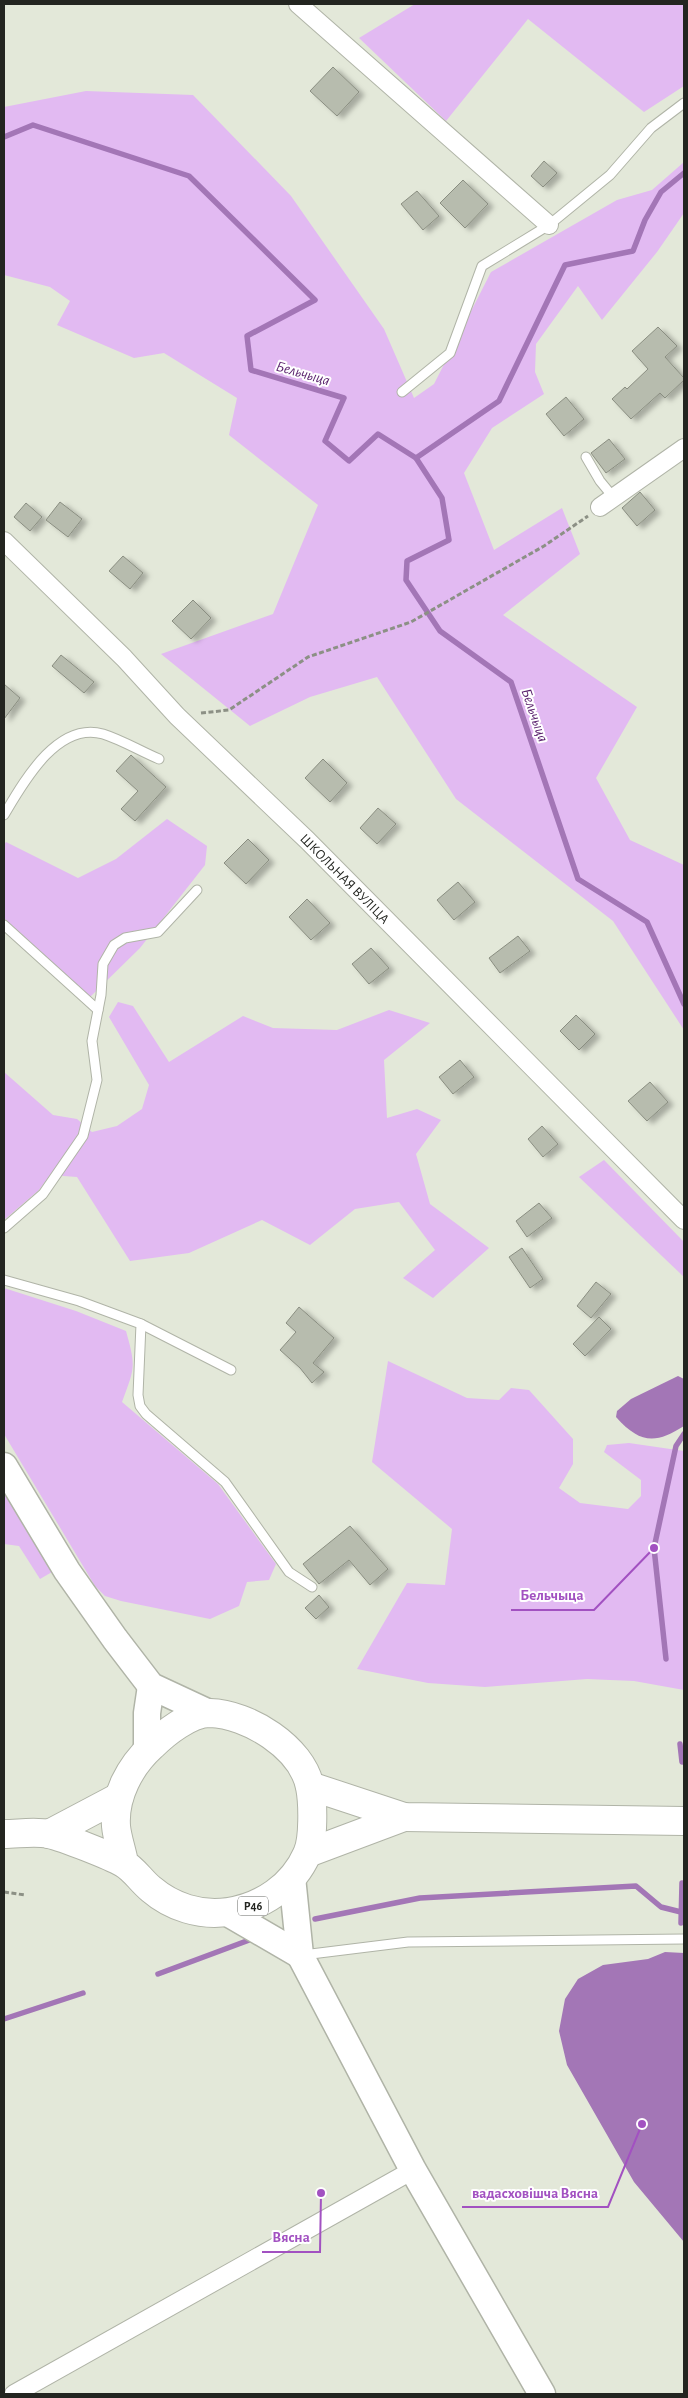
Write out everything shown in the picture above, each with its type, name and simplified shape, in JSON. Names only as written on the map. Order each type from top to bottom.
[{"type":"main road","points":[[4,1466],[67,1571],[151,1686],[208,1713]]},
{"type":"main road","points":[[146,1750],[147,1713],[151,1686]]},
{"type":"main road","points":[[124,1863],[116,1826],[119,1797],[130,1770],[146,1750],[174,1726],[208,1713]]},
{"type":"main road","name":"Р46","points":[[4,1834],[49,1834],[124,1863],[151,1889],[176,1905],[202,1913],[226,1912],[249,1908],[273,1895],[292,1877],[308,1853],[312,1819],[310,1786],[295,1754],[254,1723],[208,1713]]},
{"type":"main road","points":[[310,1786],[404,1817],[684,1822]]},
{"type":"main road","name":"Р46","points":[[49,1834],[119,1797]]},
{"type":"main road","points":[[308,1853],[404,1817]]},
{"type":"main road","points":[[292,1877],[300,1955],[413,2170],[542,2394]]},
{"type":"main road","points":[[226,1912],[300,1955]]},
{"type":"street","points":[[298,4],[550,225]]},
{"type":"street","points":[[607,502],[684,448]]},
{"type":"street","name":"ШКОЛЬНАЯ ВУЛІЦА","points":[[4,541],[124,658],[177,716],[308,840],[684,1220]]},
{"type":"street","points":[[14,2394],[413,2170]]},
{"type":"lane","points":[[402,392],[450,353],[482,266],[550,225],[610,175],[651,128],[684,103]]},
{"type":"lane","points":[[586,457],[600,481],[607,502]]},
{"type":"lane","points":[[4,815],[54,745],[78,733],[101,734],[159,759]]},
{"type":"lane","points":[[4,1228],[43,1194],[83,1136],[97,1080],[92,1042],[103,964],[114,945],[125,938],[158,932],[197,890]]},
{"type":"lane","points":[[4,925],[98,1010]]},
{"type":"lane","points":[[4,1280],[79,1301],[141,1324],[231,1370]]},
{"type":"lane","points":[[141,1324],[138,1395],[140,1406],[146,1414],[226,1482],[289,1572],[312,1587]]},
{"type":"lane","points":[[300,1955],[408,1942],[684,1939]]},
{"type":"path","points":[[177,716],[229,710],[308,657],[411,622],[544,546],[607,502]]},
{"type":"path","points":[[4,1892],[25,1895]]},
{"type":"shaded area","points":[[415,4],[684,4],[684,86],[644,112],[528,19],[446,121],[359,38]]},
{"type":"shaded area","points":[[86,91],[193,95],[291,196],[384,329],[414,398],[434,384],[491,272],[617,200],[652,190],[684,162],[684,213],[657,252],[602,320],[578,286],[536,344],[535,372],[544,394],[492,428],[464,473],[494,550],[562,508],[580,554],[503,615],[637,707],[596,778],[630,840],[684,865],[684,1030],[613,921],[456,799],[377,677],[310,697],[250,726],[161,654],[273,614],[318,505],[229,435],[237,398],[164,353],[134,358],[57,325],[70,301],[50,287],[4,275],[4,107]]},
{"type":"shaded area","points":[[167,819],[207,846],[205,865],[140,948],[90,997],[4,918],[4,845],[6,842],[78,878],[116,859]]},
{"type":"shaded area","points":[[118,1002],[133,1006],[169,1062],[243,1016],[273,1028],[337,1030],[389,1010],[430,1023],[384,1060],[387,1118],[417,1109],[441,1120],[416,1154],[430,1204],[489,1248],[433,1298],[403,1278],[435,1250],[399,1202],[355,1209],[310,1245],[262,1220],[189,1253],[130,1261],[77,1177],[50,1175],[39,1190],[4,1220],[4,1072],[53,1115],[77,1119],[92,1132],[117,1126],[142,1109],[149,1085],[109,1017]]},
{"type":"shaded area","points":[[604,1160],[684,1242],[684,1277],[579,1177]]},
{"type":"shaded area","points":[[4,1288],[76,1311],[126,1331],[133,1367],[122,1402],[218,1484],[276,1564],[269,1580],[247,1582],[239,1606],[210,1619],[121,1601],[105,1596],[95,1586],[4,1434]]},
{"type":"shaded area","points":[[388,1361],[467,1398],[499,1400],[511,1388],[529,1390],[573,1439],[573,1464],[559,1488],[580,1503],[628,1509],[641,1496],[641,1480],[604,1452],[607,1445],[629,1443],[684,1451],[684,1690],[634,1681],[587,1679],[485,1687],[428,1683],[357,1669],[407,1583],[445,1585],[452,1529],[372,1462]]},
{"type":"shaded area","points":[[678,1376],[684,1379],[684,1426],[665,1436],[648,1438],[633,1432],[616,1417],[617,1411],[631,1399]]},
{"type":"shaded area","points":[[4,1490],[52,1572],[40,1579],[19,1546],[4,1544]]},
{"type":"shaded area","points":[[665,1952],[684,1953],[684,2242],[634,2182],[567,2065],[559,2031],[565,1999],[578,1979],[603,1965],[648,1959]]},
{"type":"building","points":[[333,67],[359,92],[337,116],[310,91]]},
{"type":"building","points":[[544,161],[557,173],[543,187],[531,176]]},
{"type":"building","points":[[463,180],[488,204],[465,228],[440,203]]},
{"type":"building","points":[[417,191],[439,216],[423,230],[401,204]]},
{"type":"building","points":[[658,327],[677,346],[665,357],[684,380],[665,398],[660,393],[631,419],[612,399],[625,387],[627,389],[648,369],[632,351]]},
{"type":"building","points":[[566,397],[584,419],[564,436],[546,414]]},
{"type":"building","points":[[609,439],[625,459],[606,473],[591,453]]},
{"type":"building","points":[[640,492],[655,510],[637,526],[622,508]]},
{"type":"building","points":[[60,502],[82,519],[68,537],[46,520]]},
{"type":"building","points":[[26,503],[42,517],[30,531],[14,517]]},
{"type":"building","points":[[123,556],[143,573],[130,589],[109,571]]},
{"type":"building","points":[[193,600],[211,618],[191,639],[172,621]]},
{"type":"building","points":[[61,655],[94,682],[84,693],[52,666]]},
{"type":"building","points":[[4,684],[20,698],[4,719]]},
{"type":"building","points":[[131,755],[166,787],[135,821],[121,809],[138,791],[116,771]]},
{"type":"building","points":[[323,759],[347,783],[330,802],[305,778]]},
{"type":"building","points":[[378,808],[396,824],[377,844],[360,828]]},
{"type":"building","points":[[248,839],[269,860],[246,884],[224,863]]},
{"type":"building","points":[[458,882],[475,902],[454,920],[437,900]]},
{"type":"building","points":[[307,899],[330,923],[311,940],[289,917]]},
{"type":"building","points":[[518,936],[530,951],[500,973],[489,958]]},
{"type":"building","points":[[371,948],[389,968],[369,984],[352,964]]},
{"type":"building","points":[[576,1015],[595,1034],[579,1050],[560,1031]]},
{"type":"building","points":[[460,1060],[474,1077],[453,1094],[439,1077]]},
{"type":"building","points":[[650,1082],[668,1102],[647,1121],[628,1101]]},
{"type":"building","points":[[542,1126],[558,1144],[543,1157],[528,1139]]},
{"type":"building","points":[[539,1203],[552,1218],[527,1237],[516,1221]]},
{"type":"building","points":[[522,1248],[543,1279],[530,1288],[509,1257]]},
{"type":"building","points":[[596,1282],[611,1294],[591,1318],[577,1306]]},
{"type":"building","points":[[299,1307],[334,1338],[313,1363],[324,1372],[312,1383],[300,1368],[280,1350],[296,1332],[286,1323]]},
{"type":"building","points":[[599,1317],[611,1329],[585,1356],[573,1344]]},
{"type":"building","points":[[350,1526],[388,1569],[370,1585],[349,1560],[319,1584],[303,1564]]},
{"type":"building","points":[[319,1595],[329,1607],[316,1619],[305,1608]]},
{"type":"waterway","name":"Бельчыца","points":[[4,137],[33,125],[189,176],[315,300],[247,336],[251,370],[344,398],[325,441],[349,461],[378,434],[416,458],[442,498],[449,540],[407,561],[406,580],[440,631],[511,682],[578,879],[647,922],[684,1004]]},
{"type":"waterway","points":[[416,458],[499,401],[565,265],[633,251],[645,220],[661,192],[684,173]]},
{"type":"waterway","name":"Бельчыца","points":[[666,1659],[654,1548],[676,1446],[684,1434]]},
{"type":"waterway","name":"Бельчыца","points":[[680,1744],[682,1762]]},
{"type":"waterway","name":"Бельчыца","points":[[681,1923],[682,1883]]},
{"type":"waterway","points":[[315,1919],[420,1898],[636,1886],[661,1907],[681,1912]]},
{"type":"waterway","points":[[158,1974],[252,1939]]},
{"type":"waterway","points":[[4,2019],[83,1993]]},
{"type":"place","name":"Бельчыца","points":[[654,1548]]},
{"type":"place","name":"вадасховішча Вясна","points":[[642,2124]]},
{"type":"place","name":"Вясна","points":[[321,2193]]}]
